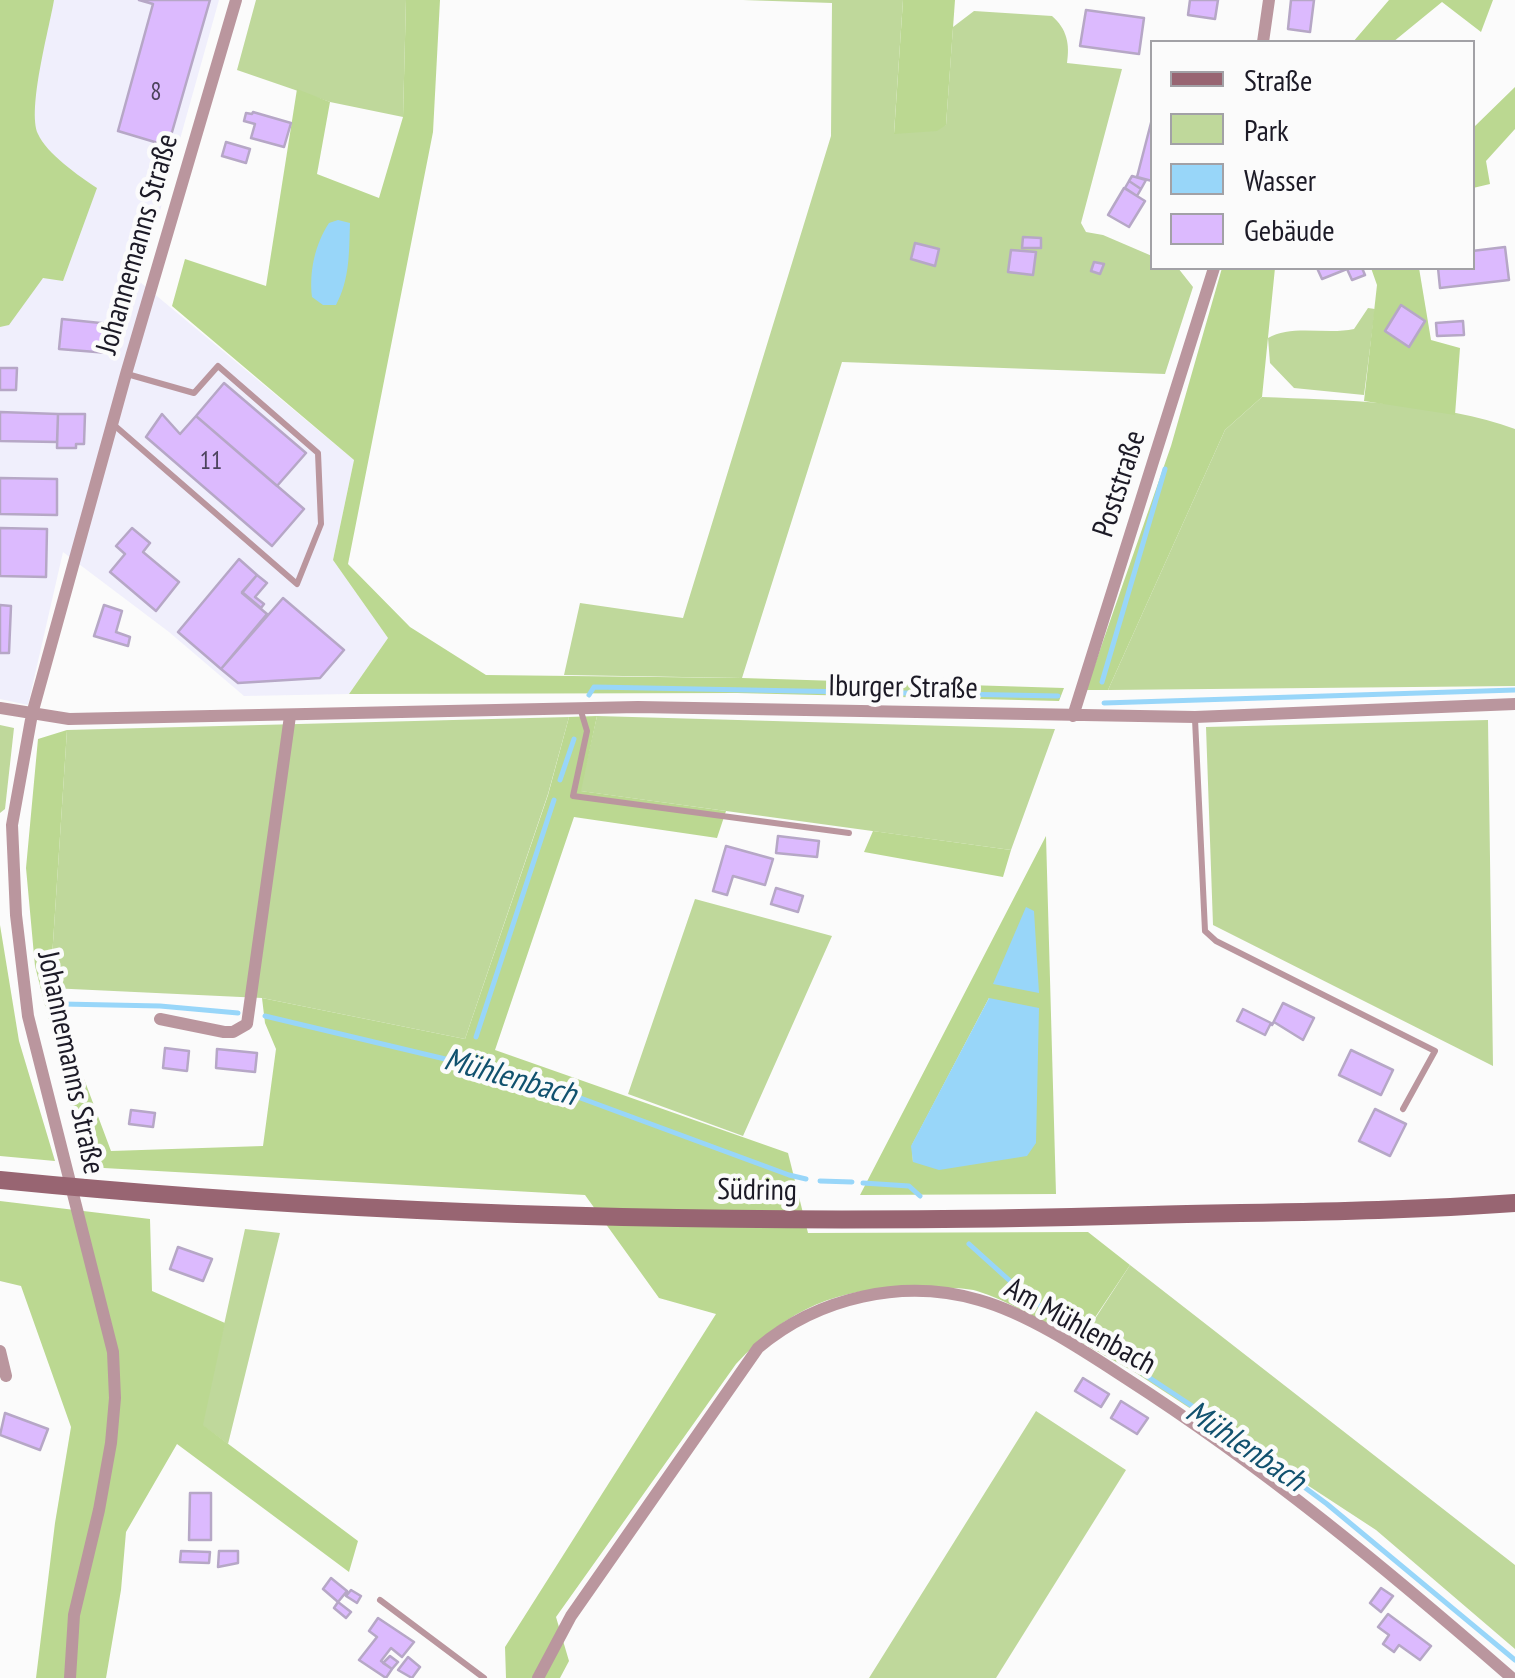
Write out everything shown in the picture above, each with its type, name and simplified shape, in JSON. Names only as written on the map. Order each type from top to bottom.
[{"type":"main road","name":"Südring","points":[[0,1180],[350,1206],[670,1217],[956,1220],[1515,1203]]},
{"type":"street","name":"Johannemanns Straße","points":[[70,1678],[74,1615],[99,1510],[115,1398],[112,1352],[28,1016],[6,826],[32,714],[112,424],[236,0]]},
{"type":"street","points":[[1264,40],[1269,0]]},
{"type":"street","name":"Poststraße","points":[[1073,716],[1213,270]]},
{"type":"street","name":"Iburger Straße","points":[[0,708],[69,719],[580,708],[1195,717],[1515,704]]},
{"type":"street","points":[[160,1019],[224,1032],[248,1024],[290,716]]},
{"type":"street","name":"Am Mühlenbach","points":[[538,1678],[571,1616],[758,1348],[783,1327],[847,1299],[927,1291],[981,1300],[1008,1311],[1092,1356],[1184,1416],[1330,1524],[1512,1678]]},
{"type":"street","points":[[0,1351],[6,1376]]},
{"type":"lane","points":[[112,424],[298,584],[320,524],[318,453],[218,366],[194,393],[126,374]]},
{"type":"lane","points":[[580,708],[587,732],[573,796],[849,832]]},
{"type":"lane","points":[[1195,717],[1205,931],[1435,1050],[1402,1109]]},
{"type":"lane","points":[[380,1600],[484,1678]]},
{"type":"shaded area","points":[[0,0],[219,0],[140,282],[354,460],[333,560],[388,638],[349,694],[244,696],[169,632],[63,552],[28,705],[0,699]]},
{"type":"green space","points":[[0,0],[54,0],[37,89],[35,122],[42,141],[56,157],[97,188],[63,281],[43,278],[9,325],[0,327]]},
{"type":"green space","points":[[256,0],[406,0],[403,117],[330,102],[237,70]]},
{"type":"green space","points":[[406,0],[440,0],[433,132],[348,564],[410,627],[486,675],[1064,688],[1059,701],[737,693],[349,694],[388,638],[333,560],[354,460],[172,306],[185,259],[266,286],[297,89],[330,102],[317,174],[379,198],[403,117]]},
{"type":"green space","points":[[743,0],[903,0],[894,133],[946,125],[953,27],[974,11],[1052,16],[1066,37],[1067,63],[1122,69],[1081,223],[1086,232],[1150,255],[1150,270],[1180,270],[1193,287],[1165,374],[842,362],[742,678],[564,675],[580,603],[683,618],[831,136],[832,3]]},
{"type":"green space","points":[[903,0],[955,0],[946,125],[937,131],[894,134]]},
{"type":"green space","points":[[1389,0],[1493,0],[1481,32],[1442,2],[1395,40],[1355,40]]},
{"type":"green space","points":[[1515,87],[1515,129],[1486,161],[1490,184],[1475,188],[1475,126]]},
{"type":"green space","points":[[1221,270],[1275,270],[1262,397],[1225,430],[1108,690],[1086,690],[1171,446]]},
{"type":"green space","points":[[1372,270],[1419,270],[1431,340],[1460,348],[1455,415],[1364,401],[1377,285]]},
{"type":"green space","points":[[1368,308],[1375,309],[1364,395],[1294,388],[1270,363],[1268,338],[1287,332],[1354,329]]},
{"type":"green space","points":[[1262,397],[1424,408],[1515,429],[1515,686],[1108,690],[1225,430]]},
{"type":"green space","points":[[597,716],[1055,729],[1011,850],[580,791]]},
{"type":"green space","points":[[597,716],[581,791],[726,811],[717,838],[574,817],[495,1050],[788,1153],[808,1233],[1088,1232],[1130,1265],[1088,1328],[1068,1335],[1000,1300],[960,1289],[901,1288],[848,1294],[801,1312],[779,1326],[736,1364],[556,1617],[569,1661],[560,1678],[506,1678],[505,1647],[716,1314],[659,1298],[585,1195],[86,1167],[35,966],[26,868],[38,739],[67,730],[50,988],[111,1151],[263,1146],[276,1049],[265,1023],[262,998],[465,1039],[548,795],[569,717]]},
{"type":"green space","points":[[569,717],[548,794],[465,1039],[262,998],[50,988],[67,730]]},
{"type":"green space","points":[[1488,720],[1493,1066],[1213,925],[1206,727]]},
{"type":"green space","points":[[0,725],[14,728],[5,809],[0,813]]},
{"type":"green space","points":[[873,831],[1011,850],[1003,877],[864,852]]},
{"type":"green space","points":[[1046,836],[1056,1194],[860,1195]],"holes":[[[989,998],[1036,1142],[913,1162],[912,1145]]]},
{"type":"green space","points":[[695,899],[832,936],[743,1136],[628,1094]]},
{"type":"green space","points":[[0,925],[19,1041],[55,1161],[0,1156]]},
{"type":"green space","points":[[0,1201],[150,1219],[152,1291],[225,1323],[203,1425],[358,1541],[349,1572],[177,1444],[126,1532],[106,1678],[36,1678],[71,1427],[21,1286],[0,1281]]},
{"type":"green space","points":[[245,1229],[280,1233],[228,1444],[202,1425]]},
{"type":"green space","points":[[1130,1265],[1515,1565],[1515,1649],[1376,1530],[1136,1373],[1068,1335],[1089,1328]]},
{"type":"green space","points":[[1036,1411],[1126,1470],[996,1678],[869,1678]]},
{"type":"water","points":[[329,223],[350,223],[346,275],[336,305],[323,305],[312,297],[312,268],[324,231]]},
{"type":"water","points":[[1026,907],[1034,911],[1039,993],[993,984]]},
{"type":"water","points":[[989,998],[1039,1008],[1036,1143],[1027,1156],[939,1170],[913,1162],[911,1146]]},
{"type":"building","points":[[139,0],[210,0],[168,146],[118,131],[153,4]]},
{"type":"building","points":[[1190,0],[1218,0],[1215,19],[1188,15]]},
{"type":"building","points":[[1291,0],[1314,0],[1310,32],[1288,29]]},
{"type":"building","points":[[1086,10],[1144,18],[1139,54],[1080,46]]},
{"type":"building","points":[[246,113],[291,123],[284,147],[251,138],[255,124],[244,121]]},
{"type":"building","points":[[1150,127],[1150,180],[1137,177]]},
{"type":"building","points":[[226,142],[250,149],[246,163],[222,156]]},
{"type":"building","points":[[1132,176],[1146,180],[1141,189],[1129,181]]},
{"type":"building","points":[[1129,181],[1141,189],[1137,196],[1125,188]]},
{"type":"building","points":[[1124,188],[1145,201],[1129,227],[1108,215]]},
{"type":"building","points":[[1023,237],[1041,238],[1041,248],[1022,248]]},
{"type":"building","points":[[915,243],[939,249],[935,266],[911,259]]},
{"type":"building","points":[[1505,247],[1509,280],[1440,288],[1438,270],[1475,270],[1475,251]]},
{"type":"building","points":[[1011,250],[1036,252],[1033,275],[1008,272]]},
{"type":"building","points":[[1094,262],[1104,264],[1100,274],[1091,271]]},
{"type":"building","points":[[1318,270],[1344,270],[1322,279]]},
{"type":"building","points":[[1347,270],[1363,270],[1365,275],[1352,280]]},
{"type":"building","points":[[1401,305],[1425,321],[1409,347],[1385,331]]},
{"type":"building","points":[[62,319],[110,324],[108,353],[59,349]]},
{"type":"building","points":[[1463,321],[1464,335],[1437,336],[1436,323]]},
{"type":"building","points":[[0,368],[17,368],[16,390],[0,390]]},
{"type":"building","points":[[224,383],[306,453],[277,486],[196,416]]},
{"type":"building","points":[[0,412],[58,414],[57,442],[0,441]]},
{"type":"building","points":[[58,414],[85,414],[84,444],[57,448]]},
{"type":"building","points":[[162,414],[180,434],[196,416],[304,509],[272,546],[146,437]]},
{"type":"building","points":[[0,478],[57,479],[57,515],[0,514]]},
{"type":"building","points":[[0,528],[47,529],[46,577],[0,576]]},
{"type":"building","points":[[132,528],[150,543],[143,552],[179,582],[156,611],[110,572],[125,554],[116,546]]},
{"type":"building","points":[[239,559],[257,575],[242,593],[267,614],[221,669],[178,632]]},
{"type":"building","points":[[257,575],[267,583],[255,597],[264,604],[261,608],[242,592]]},
{"type":"building","points":[[283,598],[344,650],[320,678],[238,683],[221,669]]},
{"type":"building","points":[[0,605],[11,606],[9,653],[0,653]]},
{"type":"building","points":[[104,605],[122,611],[116,632],[130,637],[128,646],[94,636]]},
{"type":"building","points":[[778,836],[819,841],[817,857],[776,853]]},
{"type":"building","points":[[726,846],[773,859],[765,885],[733,876],[727,895],[713,891]]},
{"type":"building","points":[[776,888],[803,896],[798,912],[771,904]]},
{"type":"building","points":[[1283,1003],[1314,1018],[1303,1040],[1274,1022],[1272,1025]]},
{"type":"building","points":[[1243,1009],[1271,1023],[1265,1035],[1237,1021]]},
{"type":"building","points":[[165,1048],[189,1051],[187,1071],[163,1068]]},
{"type":"building","points":[[217,1049],[257,1053],[255,1072],[216,1068]]},
{"type":"building","points":[[1351,1050],[1393,1070],[1381,1095],[1339,1075]]},
{"type":"building","points":[[1375,1109],[1406,1124],[1390,1156],[1359,1141]]},
{"type":"building","points":[[131,1110],[155,1113],[153,1127],[129,1124]]},
{"type":"building","points":[[178,1247],[212,1259],[203,1281],[170,1269]]},
{"type":"building","points":[[1083,1378],[1109,1394],[1101,1407],[1075,1391]]},
{"type":"building","points":[[1121,1401],[1148,1418],[1137,1434],[1111,1418]]},
{"type":"building","points":[[5,1413],[48,1429],[40,1450],[0,1435]]},
{"type":"building","points":[[190,1493],[211,1493],[211,1540],[189,1540]]},
{"type":"building","points":[[181,1551],[210,1552],[209,1563],[180,1562]]},
{"type":"building","points":[[219,1551],[238,1551],[238,1563],[218,1567]]},
{"type":"building","points":[[331,1578],[347,1591],[338,1602],[323,1589]]},
{"type":"building","points":[[1381,1588],[1393,1596],[1381,1612],[1370,1603]]},
{"type":"building","points":[[351,1590],[361,1596],[357,1603],[346,1596]]},
{"type":"building","points":[[338,1602],[351,1612],[346,1618],[334,1608]]},
{"type":"building","points":[[1388,1614],[1431,1646],[1420,1660],[1399,1645],[1394,1652],[1383,1644],[1389,1635],[1378,1627]]},
{"type":"building","points":[[378,1618],[414,1642],[402,1657],[391,1648],[381,1661],[392,1669],[386,1678],[359,1660],[377,1637],[369,1631]]},
{"type":"building","points":[[390,1656],[398,1662],[392,1669],[383,1663]]},
{"type":"building","points":[[408,1657],[420,1667],[412,1678],[398,1670]]},
{"type":"waterway","points":[[1102,682],[1165,469]]},
{"type":"waterway","points":[[589,695],[594,687],[1058,696]]},
{"type":"waterway","points":[[1104,703],[1515,690]]},
{"type":"waterway","points":[[560,780],[574,739]]},
{"type":"waterway","points":[[476,1037],[554,800]]},
{"type":"waterway","name":"Mühlenbach","points":[[62,1004],[160,1006],[238,1013]]},
{"type":"waterway","name":"Mühlenbach","points":[[265,1016],[529,1079],[806,1179]]},
{"type":"waterway","name":"Mühlenbach","points":[[820,1181],[852,1182]]},
{"type":"waterway","name":"Mühlenbach","points":[[863,1183],[909,1186],[920,1196]]},
{"type":"waterway","name":"Mühlenbach","points":[[969,1244],[1030,1299],[1215,1421],[1327,1504],[1515,1660]]}]
